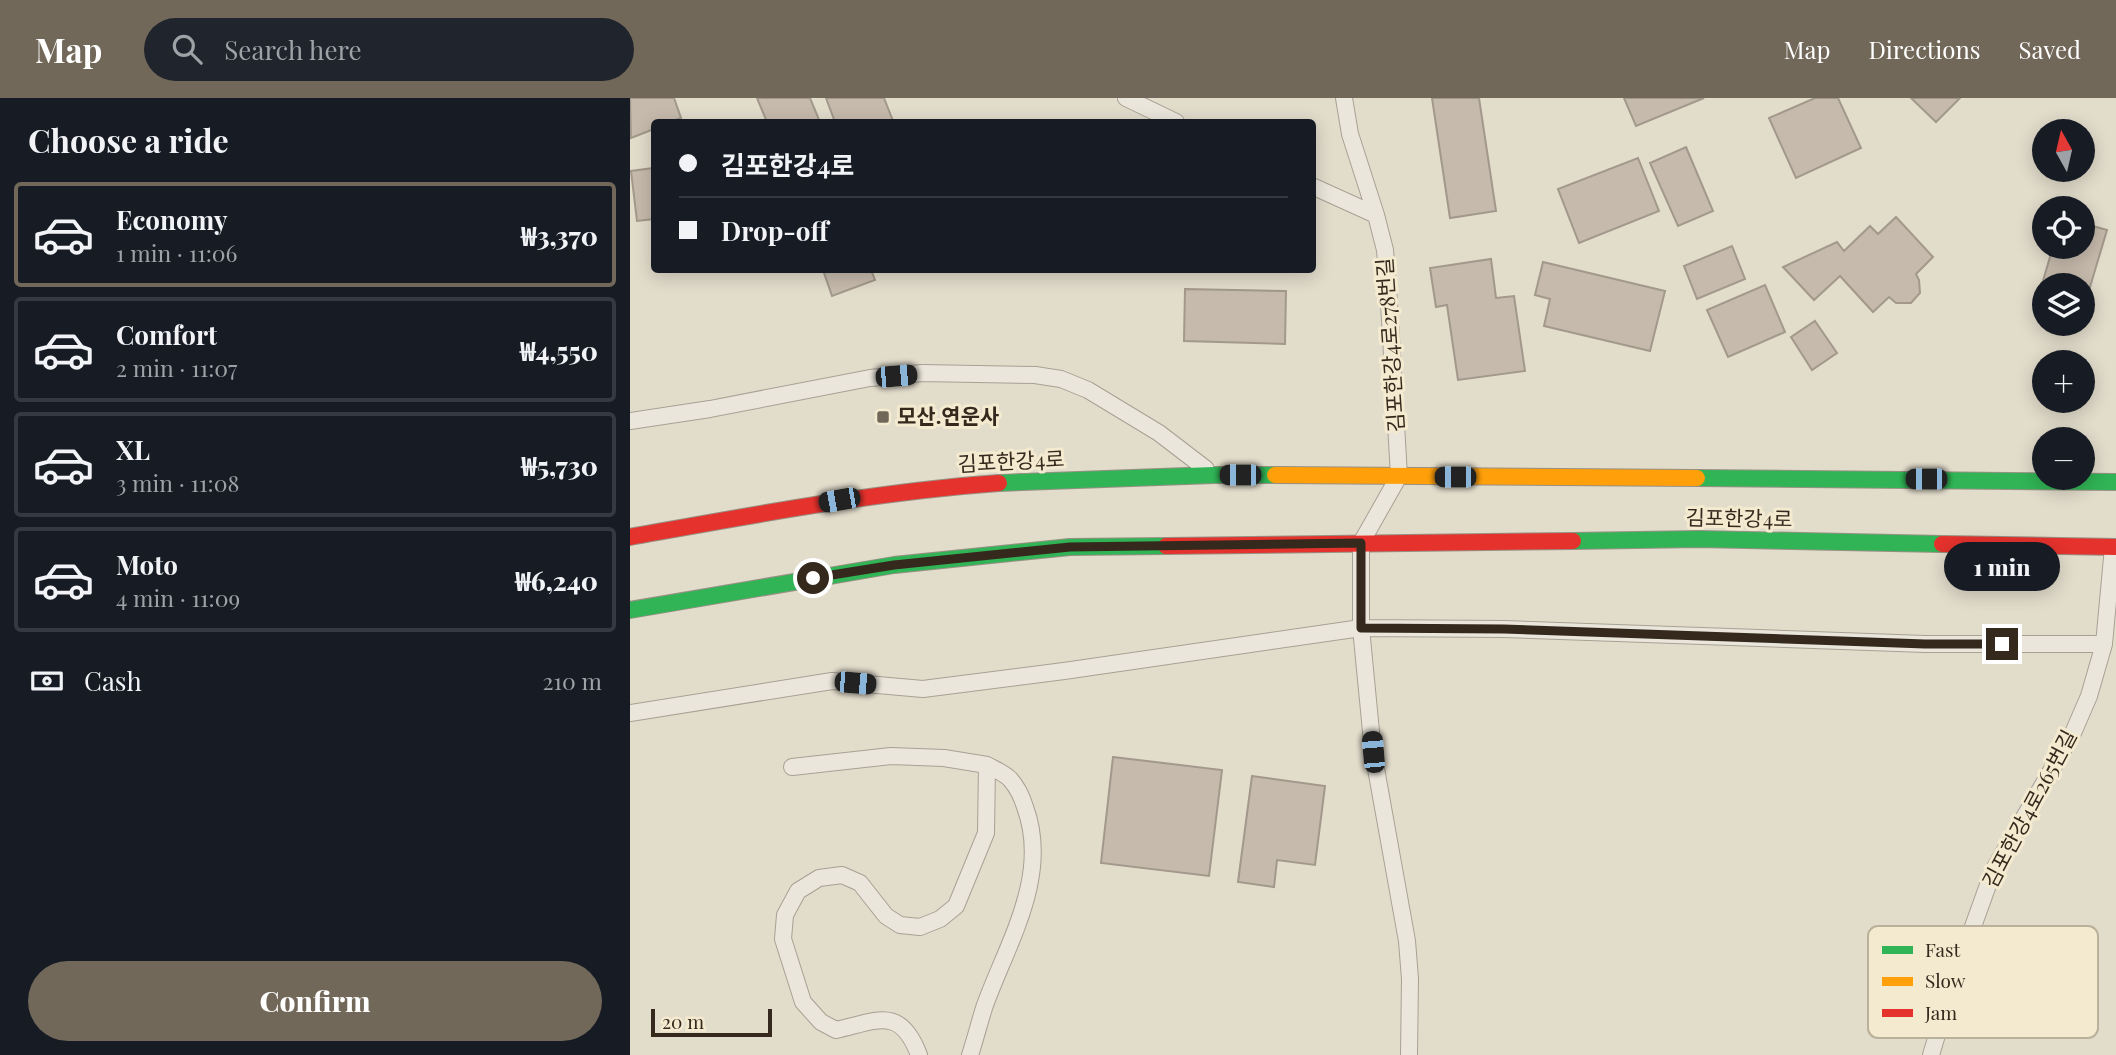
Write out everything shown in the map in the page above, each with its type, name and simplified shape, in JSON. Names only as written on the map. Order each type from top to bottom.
[{"type":"street","name":"김포한강4로","points":[[630,537],[839,500],[927,488],[1029,481],[1214,475],[2116,482]]},
{"type":"street","name":"김포한강4로","points":[[630,610],[894,565],[1070,547],[1699,539],[2115,547]]},
{"type":"lane","points":[[1126,98],[1170,119]]},
{"type":"lane","name":"김포한강4로278번길","points":[[1344,98],[1349,134],[1385,250],[1399,476]]},
{"type":"lane","points":[[1316,188],[1376,215]]},
{"type":"lane","points":[[630,421],[710,409],[870,378],[922,373],[1035,375],[1070,383],[1121,408],[1214,475]]},
{"type":"lane","points":[[1399,476],[1361,543],[1361,628],[1373,752],[1407,941],[1410,979],[1409,1055]]},
{"type":"lane","name":"김포한강4로265번길","points":[[1973,926],[1993,871],[2073,733],[2088,696],[2104,644],[2115,547]]},
{"type":"lane","points":[[630,713],[832,681],[923,689],[1361,628],[1504,629],[1925,644],[2104,644]]},
{"type":"lane","points":[[792,767],[891,756],[944,758],[987,765],[1009,778],[1021,795],[1029,818],[1034,849],[1029,887],[1017,926],[984,1007],[970,1055]]},
{"type":"lane","points":[[919,1055],[912,1038],[897,1023],[880,1019],[836,1030],[821,1022],[803,1002],[783,939],[785,915],[798,891],[819,878],[842,875],[860,883],[886,916],[900,925],[920,927],[940,919],[956,906],[986,833],[987,765]]},
{"type":"lane","name":"김포한강4로265번길","points":[[1931,1055],[1936,1038]]},
{"type":"building","points":[[630,98],[674,98],[681,118],[651,119],[651,130],[631,138]]},
{"type":"building","points":[[757,98],[810,98],[819,119],[766,119]]},
{"type":"building","points":[[826,98],[884,98],[892,119],[834,119]]},
{"type":"building","points":[[1432,98],[1479,98],[1496,211],[1450,218]]},
{"type":"building","points":[[1624,98],[1704,98],[1636,126]]},
{"type":"building","points":[[1815,98],[1838,98],[1861,148],[1796,178],[1769,118]]},
{"type":"building","points":[[1911,98],[1960,98],[1936,122]]},
{"type":"building","points":[[1686,147],[1713,211],[1678,226],[1650,163]]},
{"type":"building","points":[[1638,158],[1659,211],[1579,243],[1558,189]]},
{"type":"building","points":[[651,168],[651,219],[637,221],[631,171]]},
{"type":"building","points":[[1896,217],[1933,257],[1916,274],[1920,293],[1911,303],[1896,303],[1889,297],[1873,312],[1840,276],[1814,300],[1783,267],[1837,242],[1844,251],[1870,226],[1878,234]]},
{"type":"building","points":[[2095,227],[2107,230],[2094,273],[2045,273],[2049,259],[2095,259]]},
{"type":"building","points":[[1732,246],[1745,279],[1697,299],[1684,266]]},
{"type":"building","points":[[1491,259],[1496,298],[1514,296],[1525,371],[1458,380],[1447,305],[1436,307],[1430,268]]},
{"type":"building","points":[[1543,262],[1665,291],[1650,351],[1544,326],[1550,299],[1535,295]]},
{"type":"building","points":[[824,273],[872,273],[875,280],[832,296]]},
{"type":"building","points":[[1765,285],[1785,332],[1728,357],[1707,310]]},
{"type":"building","points":[[1185,289],[1286,291],[1285,344],[1184,341]]},
{"type":"building","points":[[1815,321],[1837,353],[1812,370],[1791,337]]},
{"type":"building","points":[[1113,757],[1222,770],[1209,876],[1101,863]]},
{"type":"building","points":[[1252,776],[1325,786],[1315,865],[1277,860],[1274,887],[1238,882]]},
{"type":"traffic: fast","points":[[999,483],[1275,475]]},
{"type":"traffic: fast","points":[[1697,478],[2116,482]]},
{"type":"traffic: fast","points":[[1573,541],[1699,539],[1942,544]]},
{"type":"traffic: fast","points":[[630,610],[894,565],[1070,547],[1166,546]]},
{"type":"traffic: slow","points":[[1275,475],[1697,478]]},
{"type":"traffic: jam","points":[[630,537],[860,498],[999,483]]},
{"type":"traffic: jam","points":[[1166,546],[1573,541]]},
{"type":"traffic: jam","points":[[1942,544],[2116,547]]},
{"type":"place","name":"모산.연운사","points":[[883,417]]},
{"type":"route","points":[[813,578],[894,565],[1070,547],[1361,543],[1361,628],[1504,629],[1925,644],[2002,644]]}]
